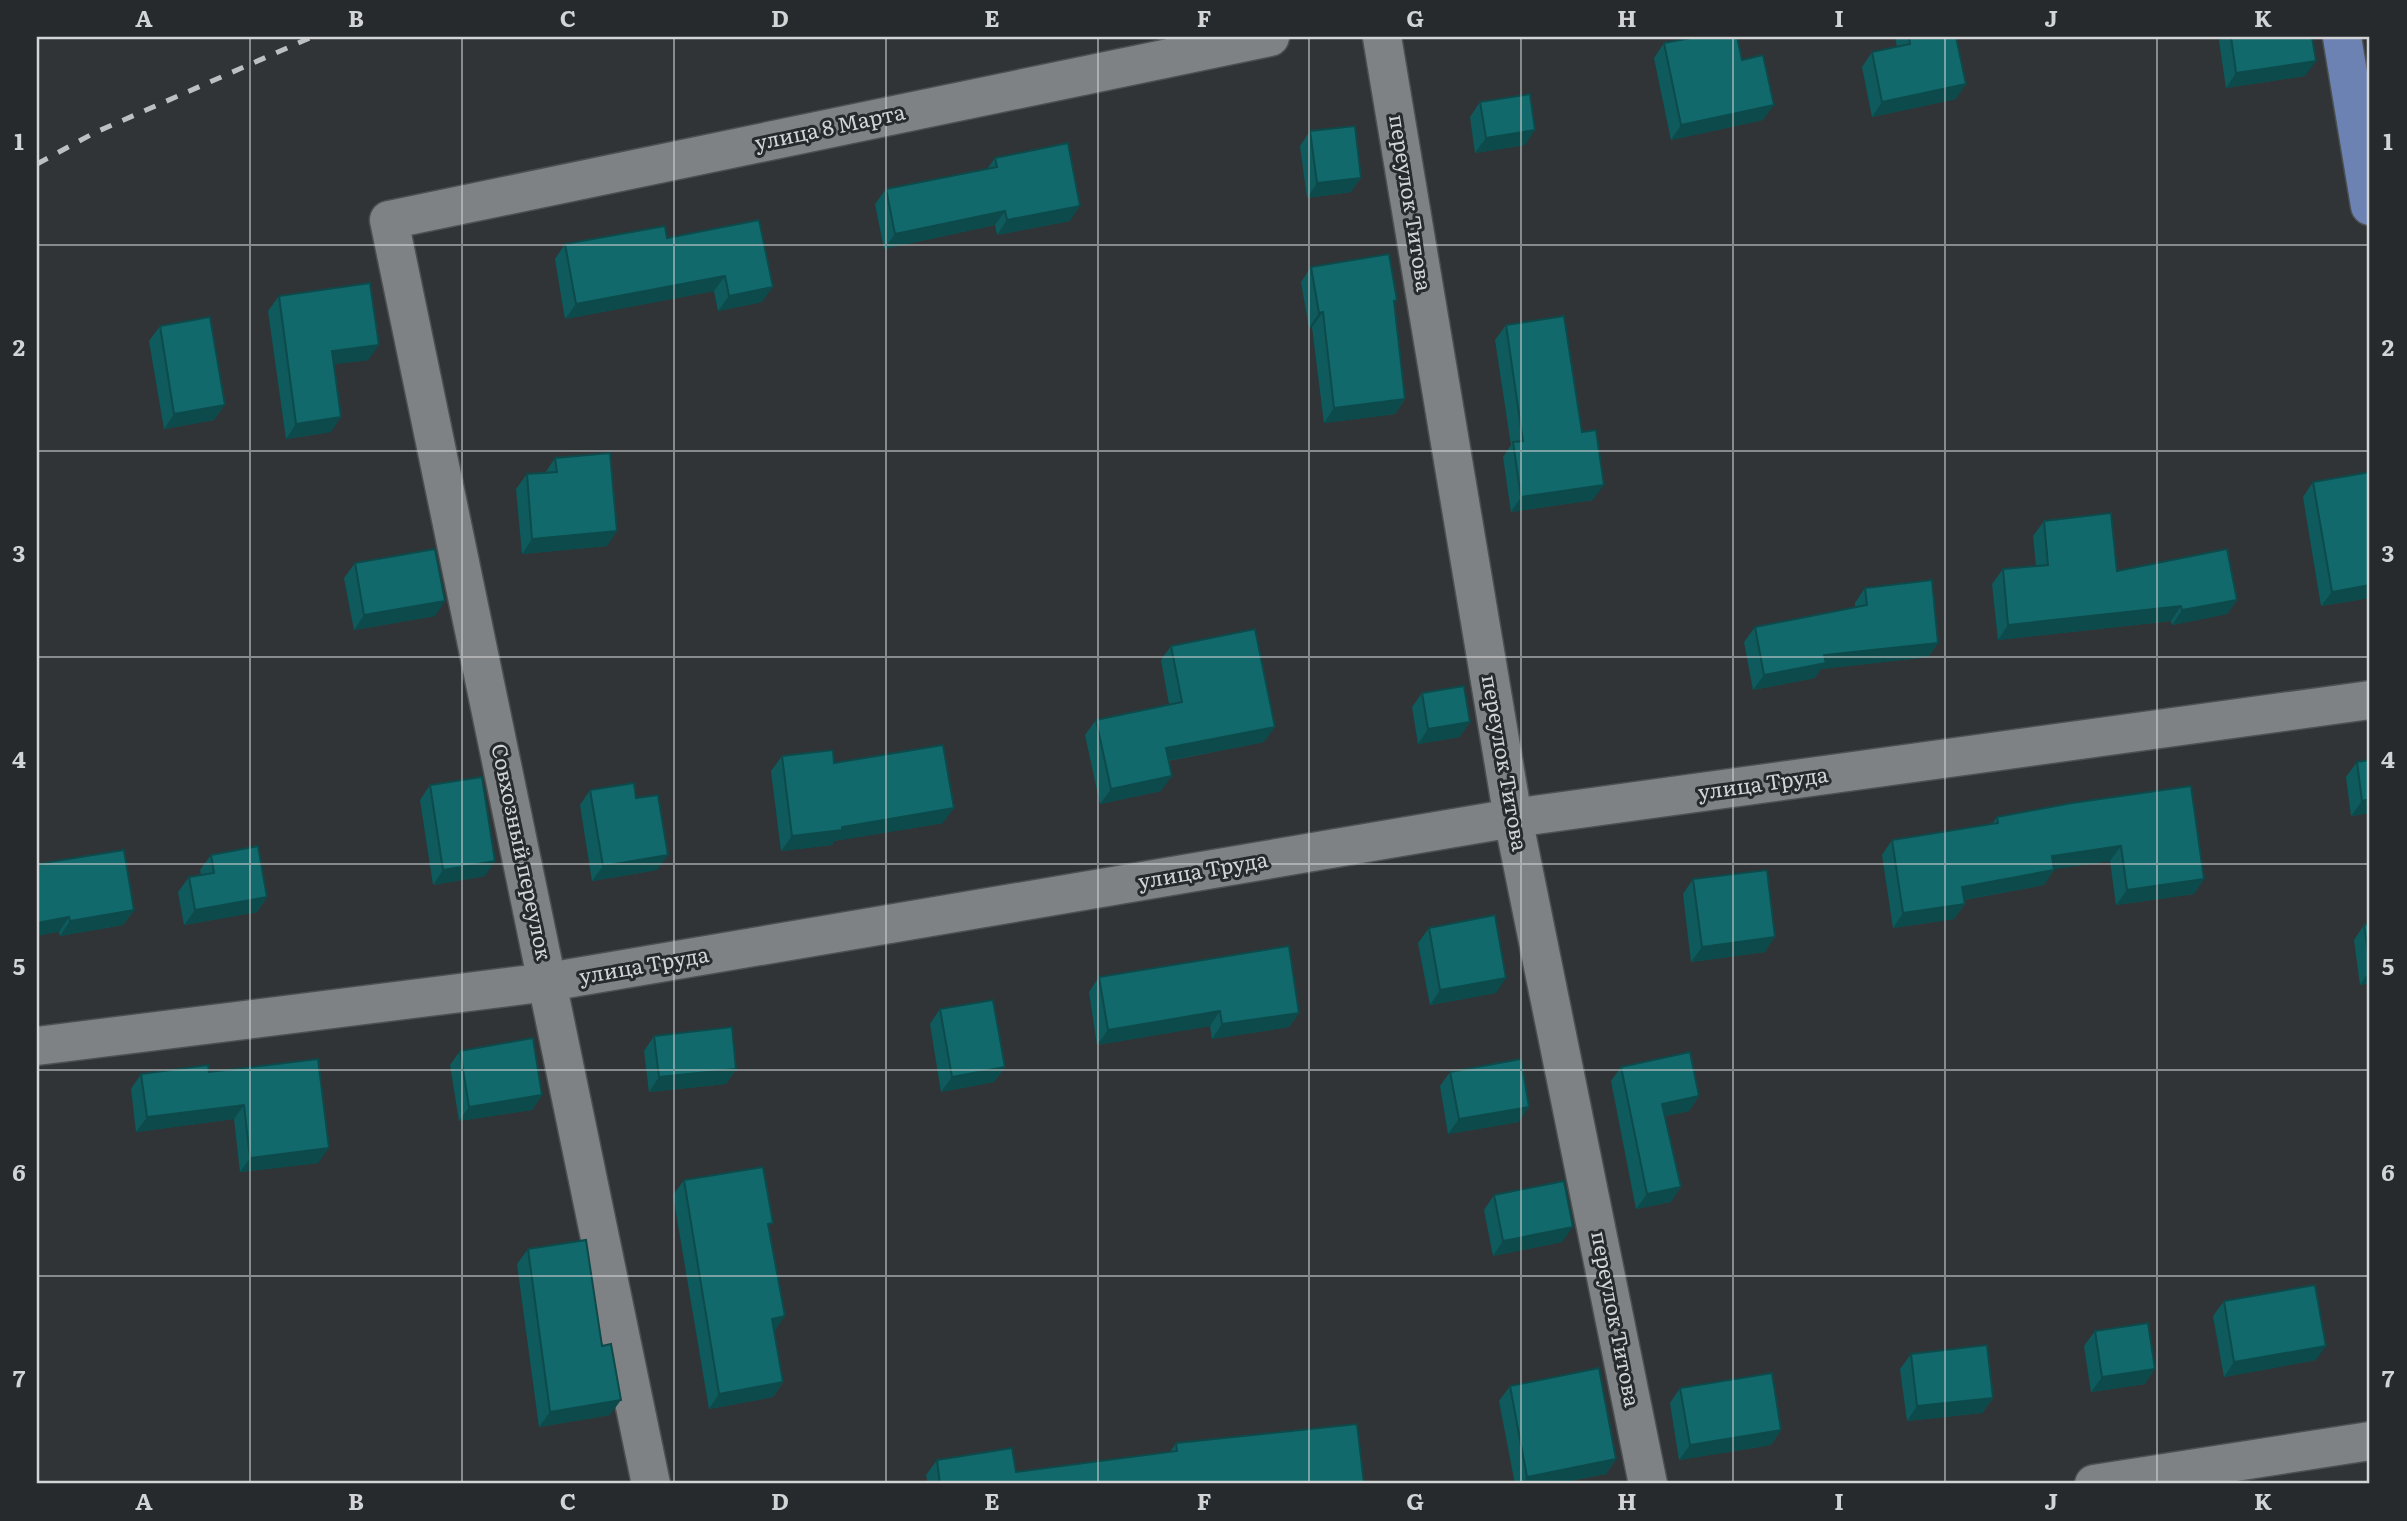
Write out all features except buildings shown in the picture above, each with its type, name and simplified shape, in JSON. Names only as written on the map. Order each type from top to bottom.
[{"type":"main road","points":[[2342,37],[2370,206]]},
{"type":"street","name":"улица 8 Марта","points":[[389,220],[1270,37]]},
{"type":"street","name":"переулок Титова","points":[[1382,37],[1513,818],[1648,1484]]},
{"type":"street","name":"Совхозный переулок","points":[[389,220],[652,1484]]},
{"type":"street","name":"улица Труда","points":[[37,1046],[548,982],[1513,818],[2370,700]]},
{"type":"street","points":[[2094,1484],[2370,1441]]},
{"type":"railway","points":[[37,164],[94,133],[312,37]]}]
